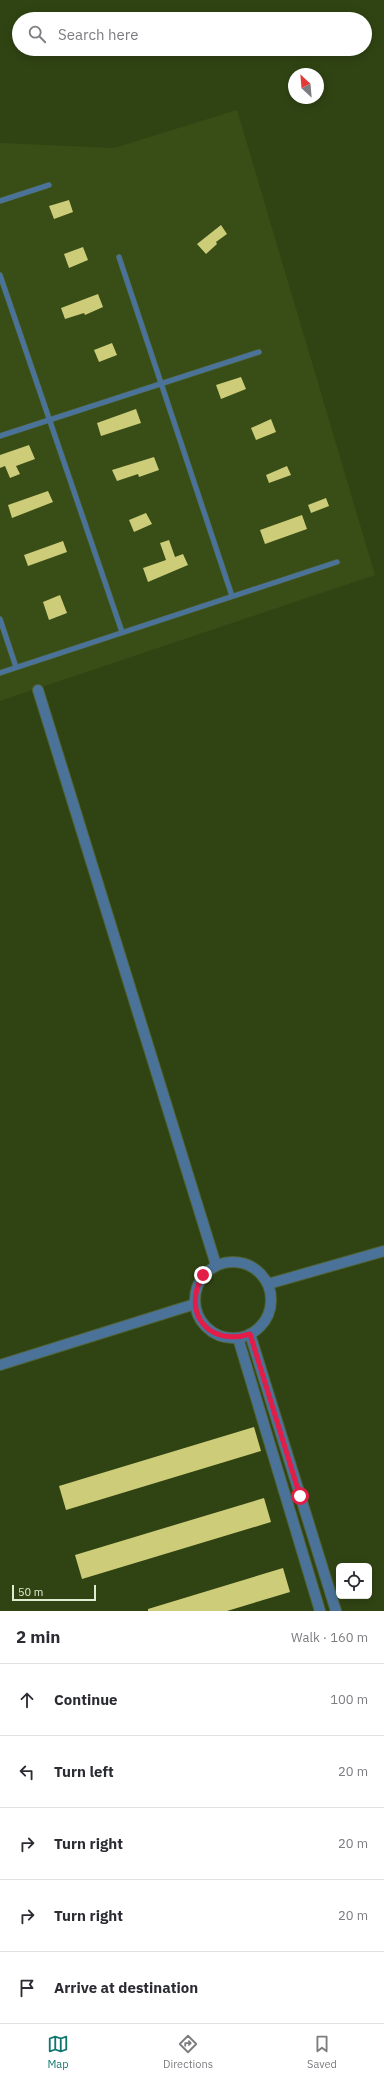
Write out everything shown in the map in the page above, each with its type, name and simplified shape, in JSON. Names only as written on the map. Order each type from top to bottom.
[{"type":"street","points":[[38,690],[216,1265]]},
{"type":"street","points":[[268,1284],[384,1251]]},
{"type":"street","points":[[236,1261],[249,1264],[260,1272],[268,1284],[271,1294],[270,1307],[266,1319],[258,1329],[250,1334],[238,1338],[221,1336],[210,1331],[201,1322],[195,1304],[196,1286],[203,1275],[216,1265],[224,1262],[236,1261]]},
{"type":"street","points":[[0,1365],[195,1304]]},
{"type":"street","points":[[250,1334],[336,1611]]},
{"type":"street","points":[[238,1338],[320,1611]]},
{"type":"street","points":[[254,1391],[266,1387]]},
{"type":"street","points":[[286,1501],[300,1496]]},
{"type":"lane","points":[[0,201],[49,185]]},
{"type":"lane","points":[[119,256],[232,596]]},
{"type":"lane","points":[[0,275],[122,632]]},
{"type":"lane","points":[[0,436],[259,352]]},
{"type":"lane","points":[[0,672],[337,562]]},
{"type":"lane","points":[[0,618],[16,667]]},
{"type":"shaded area","points":[[237,110],[375,575],[0,701],[0,143],[114,148]]},
{"type":"building","points":[[69,200],[73,212],[54,219],[49,206]]},
{"type":"building","points":[[221,225],[227,234],[216,242],[217,244],[206,254],[197,244]]},
{"type":"building","points":[[83,247],[88,260],[69,268],[64,254]]},
{"type":"building","points":[[98,294],[103,307],[85,315],[84,313],[65,319],[61,308]]},
{"type":"building","points":[[112,343],[117,355],[99,362],[94,350]]},
{"type":"building","points":[[241,377],[246,389],[221,399],[216,385]]},
{"type":"building","points":[[136,409],[141,423],[101,436],[97,423]]},
{"type":"building","points":[[271,419],[276,432],[256,440],[251,428]]},
{"type":"building","points":[[29,445],[35,459],[16,466],[20,474],[10,478],[5,466],[0,468],[0,455]]},
{"type":"building","points":[[154,457],[159,470],[139,477],[138,474],[117,481],[112,470]]},
{"type":"building","points":[[287,466],[291,475],[269,483],[266,475]]},
{"type":"building","points":[[48,491],[53,502],[12,518],[8,505]]},
{"type":"building","points":[[326,498],[329,506],[311,513],[308,505]]},
{"type":"building","points":[[146,513],[152,524],[134,532],[129,520]]},
{"type":"building","points":[[302,515],[307,529],[265,544],[260,530]]},
{"type":"building","points":[[169,540],[175,557],[183,554],[188,565],[148,582],[143,568],[166,560],[160,543]]},
{"type":"building","points":[[63,541],[67,552],[28,566],[24,555]]},
{"type":"building","points":[[60,595],[67,613],[49,620],[43,602]]},
{"type":"building","points":[[254,1427],[261,1451],[66,1510],[59,1486]]},
{"type":"building","points":[[264,1498],[271,1522],[82,1579],[75,1555]]},
{"type":"building","points":[[283,1568],[290,1592],[227,1611],[148,1611],[148,1609]]},
{"type":"route","points":[[203,1275],[196,1286],[194,1298],[195,1310],[201,1322],[210,1331],[221,1336],[238,1338],[250,1334],[300,1496]]}]
